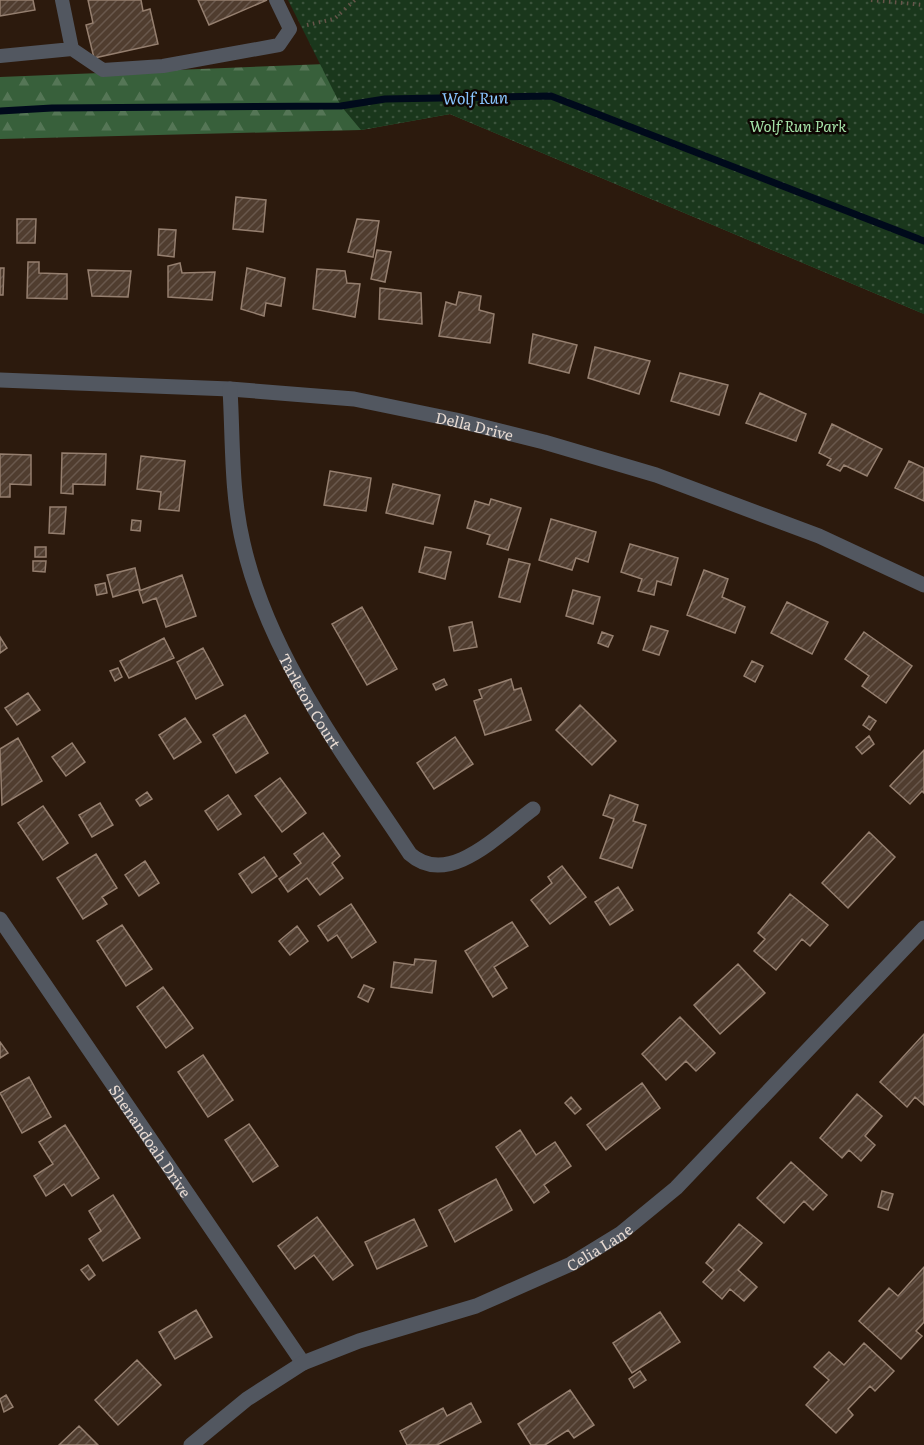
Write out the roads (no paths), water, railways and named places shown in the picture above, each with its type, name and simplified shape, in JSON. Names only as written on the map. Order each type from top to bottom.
[{"type":"street","name":"Della Drive","points":[[0,380],[230,389],[354,399],[544,442],[656,475],[808,532],[924,585]]},
{"type":"street","name":"Tarleton Court","points":[[230,389],[237,509],[249,567],[266,615],[285,656],[332,734],[410,854],[430,866],[464,859],[533,809]]},
{"type":"street","name":"Shenandoah Drive","points":[[0,920],[303,1363]]},
{"type":"street","name":"Celia Lane","points":[[191,1445],[247,1399],[303,1363],[359,1341],[476,1306],[571,1264],[620,1234],[676,1188],[924,928]]},
{"type":"lane","points":[[62,0],[72,49]]},
{"type":"lane","points":[[0,57],[72,49],[103,70],[163,66],[279,45],[290,29],[276,0]]},
{"type":"waterway","name":"Wolf Run","points":[[0,111],[52,108],[341,106],[385,99],[551,96],[924,241]]},
{"type":"park label","name":"Wolf Run Park","points":[[798,125]]}]
